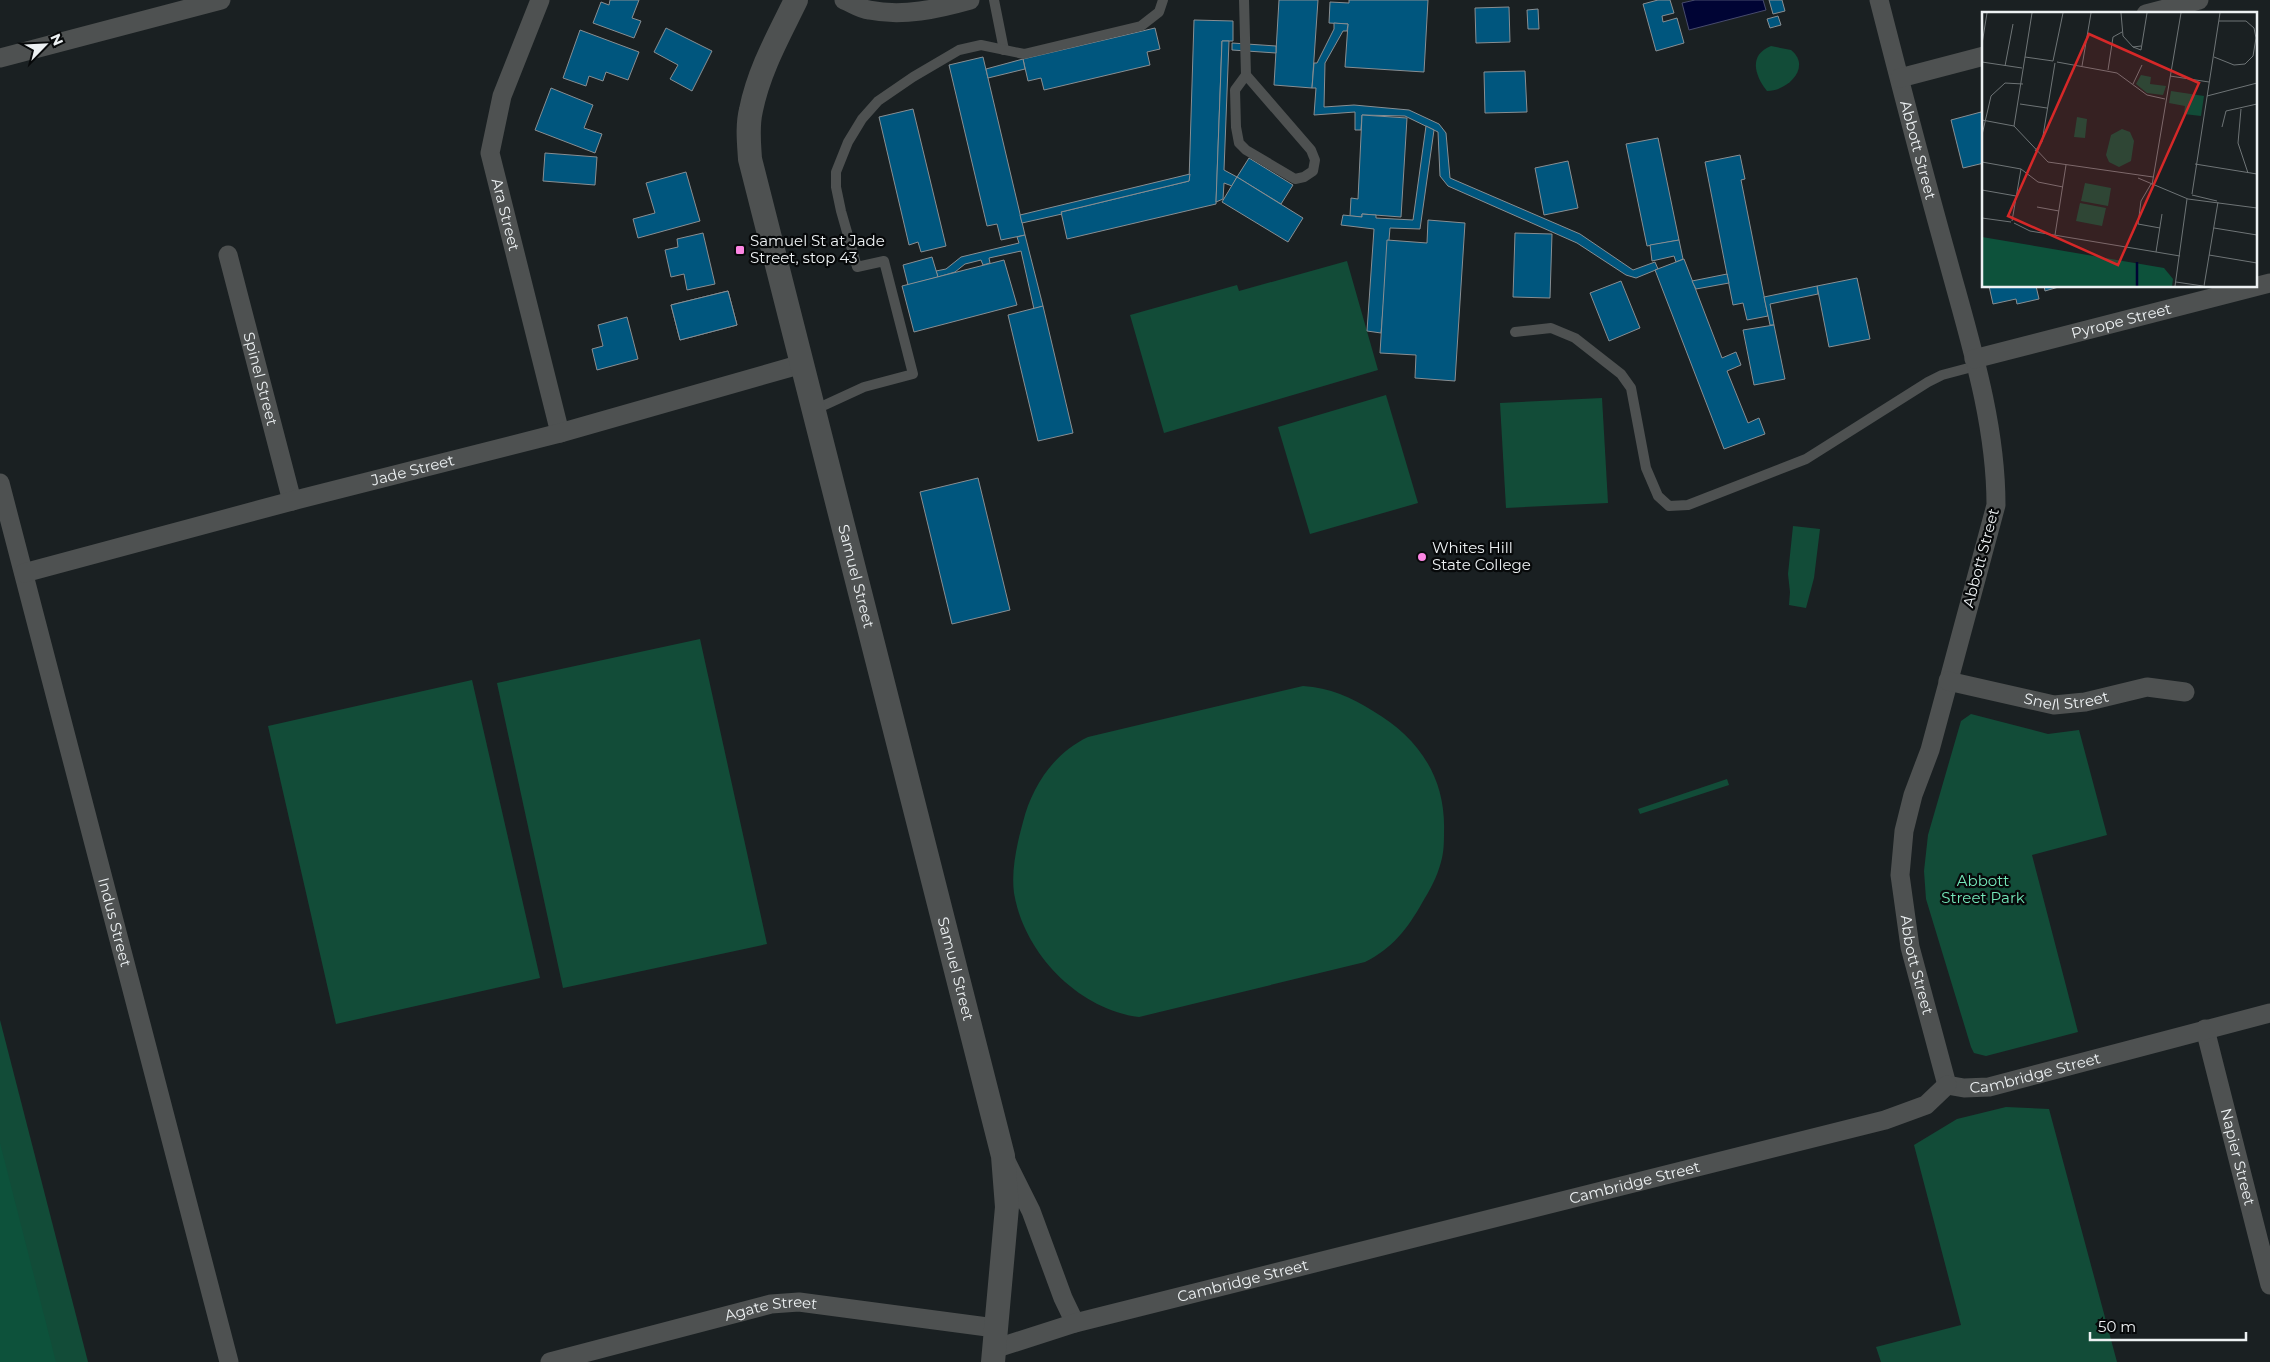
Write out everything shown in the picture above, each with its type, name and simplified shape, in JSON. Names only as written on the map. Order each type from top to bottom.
[{"type":"street","points":[[0,58],[221,0]]},
{"type":"street","name":"Ara Street","points":[[540,0],[502,96],[490,153],[560,433]]},
{"type":"street","name":"Samuel Street","points":[[796,0],[763,69],[750,111],[749,138],[753,176],[1003,1156],[1007,1207],[994,1346]]},
{"type":"street","points":[[844,0],[867,10],[885,13],[931,10],[970,0]]},
{"type":"street","name":"Abbott Street","points":[[1879,0],[1975,362],[1996,470],[1996,506],[1930,750],[1913,795],[1904,831],[1900,875],[1910,947],[1947,1085]]},
{"type":"street","points":[[2153,12],[2198,0]]},
{"type":"street","points":[[1900,78],[1982,57]]},
{"type":"street","name":"Spinel Street","points":[[228,255],[292,501]]},
{"type":"street","name":"Pyrope Street","points":[[1975,362],[2255,288]]},
{"type":"street","name":"Jade Street","points":[[24,574],[292,501],[560,433],[802,364]]},
{"type":"street","name":"Indus Street","points":[[0,483],[229,1362]]},
{"type":"street","name":"Snell Street","points":[[1948,681],[2054,705],[2085,702],[2146,687],[2185,692]]},
{"type":"street","name":"Cambridge Street","points":[[994,1346],[1075,1323],[1885,1120],[1926,1104],[1947,1085],[1964,1088],[1989,1087],[2270,1013]]},
{"type":"street","name":"Napier Street","points":[[2205,1030],[2270,1285]]},
{"type":"street","name":"Samuel Street","points":[[1003,1156],[1031,1211],[1063,1298],[1075,1323]]},
{"type":"street","name":"Agate Street","points":[[550,1362],[771,1304],[799,1302],[994,1346]]},
{"type":"lane","points":[[994,0],[1004,50]]},
{"type":"lane","points":[[814,410],[864,387],[913,374],[884,261],[857,267],[836,187],[836,172],[848,142],[862,119],[878,101],[949,55],[960,50],[982,46],[1024,54],[1141,26],[1159,12],[1163,0]]},
{"type":"lane","points":[[1244,0],[1246,76],[1235,90],[1236,127],[1240,143],[1246,150],[1295,179],[1304,177],[1313,171],[1315,160],[1311,150],[1246,76]]},
{"type":"lane","points":[[1514,332],[1551,328],[1575,338],[1621,374],[1631,388],[1646,468],[1658,496],[1669,506],[1688,505],[1806,459],[1928,382],[1975,362]]},
{"type":"green space","points":[[1771,46],[1791,50],[1797,57],[1799,64],[1795,77],[1789,83],[1775,90],[1767,91],[1759,79],[1756,60],[1764,50]]},
{"type":"green space","points":[[1347,261],[1378,370],[1164,433],[1130,315],[1237,285],[1239,291]]},
{"type":"green space","points":[[1386,395],[1418,503],[1310,534],[1278,427]]},
{"type":"green space","points":[[1602,398],[1608,503],[1506,508],[1500,403]]},
{"type":"green space","points":[[1793,526],[1820,529],[1814,578],[1806,608],[1789,605],[1788,574]]},
{"type":"green space","points":[[700,639],[767,944],[563,988],[497,683]]},
{"type":"green space","points":[[472,680],[540,978],[336,1024],[268,726]]},
{"type":"green space","points":[[1303,686],[1331,691],[1348,697],[1389,722],[1416,747],[1435,777],[1443,812],[1444,843],[1442,858],[1430,888],[1405,929],[1383,951],[1365,962],[1139,1017],[1117,1012],[1095,1003],[1075,990],[1057,974],[1029,937],[1014,893],[1014,866],[1023,822],[1032,796],[1046,772],[1065,752],[1088,737]]},
{"type":"green space","name":"Abbott Street Park","points":[[1971,714],[2048,734],[2079,730],[2107,835],[2032,855],[2078,1032],[1986,1056],[1974,1053],[1971,1047],[1926,899],[1924,871],[1928,835],[1961,721]]},
{"type":"green space","points":[[1727,779],[1729,785],[1640,814],[1638,809]]},
{"type":"green space","points":[[0,1020],[88,1362],[0,1362]]},
{"type":"green space","points":[[2006,1107],[2049,1109],[2117,1362],[1881,1362],[1876,1347],[1961,1325],[1914,1145],[1957,1119]]},
{"type":"green space","points":[[0,1143],[56,1362],[0,1362]]},
{"type":"shaded area","points":[[1695,0],[1763,0],[1766,10],[1689,30],[1682,3]]},
{"type":"building","points":[[610,0],[639,0],[632,18],[641,21],[634,38],[593,23],[601,2],[609,5]]},
{"type":"building","points":[[1279,0],[1318,0],[1312,88],[1274,85]]},
{"type":"building","points":[[1349,0],[1428,0],[1424,72],[1345,67],[1348,24],[1329,23],[1330,2],[1349,3]]},
{"type":"building","points":[[1658,0],[1670,0],[1674,13],[1662,16],[1663,22],[1677,18],[1684,43],[1656,51],[1643,4]]},
{"type":"building","points":[[1769,0],[1782,0],[1785,11],[1773,14]]},
{"type":"building","points":[[1509,7],[1510,42],[1476,43],[1475,8]]},
{"type":"building","points":[[1538,9],[1539,29],[1528,29],[1527,10]]},
{"type":"building","points":[[1778,16],[1781,25],[1770,28],[1767,19]]},
{"type":"building","points":[[1194,20],[1233,21],[1233,41],[1222,41],[1216,204],[1067,239],[1061,212],[1189,181]]},
{"type":"building","points":[[1334,23],[1348,24],[1347,31],[1343,31],[1325,63],[1324,107],[1354,105],[1409,110],[1439,124],[1446,133],[1450,178],[1580,234],[1633,270],[1655,262],[1658,269],[1636,278],[1626,275],[1577,243],[1448,186],[1440,176],[1438,132],[1405,116],[1362,115],[1361,130],[1355,130],[1355,112],[1314,115],[1316,88],[1312,88],[1314,63],[1317,63],[1334,29]]},
{"type":"building","points":[[666,28],[712,51],[692,91],[670,79],[678,65],[654,52]]},
{"type":"building","points":[[1155,28],[1160,49],[1147,52],[1150,65],[1044,90],[1041,78],[1028,81],[1023,59]]},
{"type":"building","points":[[580,30],[639,52],[628,80],[606,72],[603,81],[589,76],[586,86],[563,78]]},
{"type":"building","points":[[1222,41],[1229,41],[1224,170],[1237,177],[1232,186],[1224,183],[1223,199],[1216,202]]},
{"type":"building","points":[[1232,43],[1276,46],[1276,53],[1232,50]]},
{"type":"building","points":[[983,57],[1025,235],[1001,240],[997,224],[987,226],[949,65]]},
{"type":"building","points":[[1023,59],[1025,69],[988,78],[986,69]]},
{"type":"building","points":[[1525,71],[1527,112],[1485,113],[1484,72]]},
{"type":"building","points":[[551,88],[593,105],[584,128],[602,134],[595,153],[535,130]]},
{"type":"building","points":[[913,109],[946,246],[921,252],[918,242],[909,245],[879,117]]},
{"type":"building","points":[[1981,112],[1982,163],[1963,168],[1951,120]]},
{"type":"building","points":[[1362,115],[1407,118],[1401,217],[1362,214],[1362,217],[1350,216],[1351,198],[1358,199]]},
{"type":"building","points":[[1426,126],[1434,130],[1420,229],[1390,228],[1381,333],[1367,331],[1374,229],[1341,225],[1343,215],[1362,217],[1362,214],[1376,215],[1376,218],[1413,220]]},
{"type":"building","points":[[1658,138],[1679,240],[1647,246],[1626,144]]},
{"type":"building","points":[[545,153],[597,157],[595,185],[543,181]]},
{"type":"building","points":[[1740,155],[1745,179],[1741,180],[1768,316],[1747,320],[1743,303],[1733,305],[1705,162]]},
{"type":"building","points":[[1249,158],[1293,185],[1281,204],[1237,177]]},
{"type":"building","points":[[1568,161],[1578,208],[1544,215],[1535,168]]},
{"type":"building","points":[[686,172],[700,221],[638,238],[633,219],[655,213],[646,183]]},
{"type":"building","points":[[1190,174],[1189,181],[1022,223],[1020,215]]},
{"type":"building","points":[[1237,177],[1303,218],[1288,242],[1222,202]]},
{"type":"building","points":[[1428,220],[1465,223],[1455,381],[1415,378],[1416,355],[1380,353],[1387,240],[1427,243]]},
{"type":"building","points":[[703,233],[715,284],[687,290],[684,274],[671,277],[665,250],[678,247],[677,239]]},
{"type":"building","points":[[1515,233],[1552,234],[1550,298],[1513,297]]},
{"type":"building","points":[[1025,235],[1043,306],[1034,309],[1021,251],[989,258],[990,263],[983,265],[981,260],[965,264],[955,272],[938,277],[936,271],[946,269],[961,257],[1019,243],[1017,237]]},
{"type":"building","points":[[1679,240],[1683,259],[1676,262],[1674,256],[1652,261],[1650,245]]},
{"type":"building","points":[[932,257],[938,277],[908,285],[903,265]]},
{"type":"building","points":[[1684,259],[1722,358],[1736,352],[1741,365],[1727,371],[1748,423],[1759,418],[1765,434],[1724,449],[1655,270]]},
{"type":"building","points":[[1004,260],[1017,305],[914,332],[902,286]]},
{"type":"building","points":[[1727,274],[1729,283],[1696,289],[1692,281]]},
{"type":"building","points":[[1857,278],[1870,339],[1829,347],[1817,286]]},
{"type":"building","points":[[1621,281],[1640,328],[1609,341],[1590,293]]},
{"type":"building","points":[[1817,286],[1818,294],[1770,304],[1774,325],[1770,325],[1764,297]]},
{"type":"building","points":[[1989,288],[2036,288],[2039,299],[2017,304],[2016,299],[1993,304]]},
{"type":"building","points":[[2044,288],[2055,288],[2045,291]]},
{"type":"building","points":[[728,291],[737,325],[680,340],[671,305]]},
{"type":"building","points":[[728,291],[737,325],[680,340],[671,305]]},
{"type":"building","points":[[1043,306],[1073,433],[1038,441],[1008,315]]},
{"type":"building","points":[[627,317],[638,359],[597,370],[592,349],[603,346],[598,325]]},
{"type":"building","points":[[1774,325],[1785,379],[1754,385],[1743,330]]},
{"type":"building","points":[[978,478],[1010,610],[952,624],[920,492]]},
{"type":"place","name":"Samuel St at Jade Street, stop 43","points":[[740,250]]},
{"type":"place","name":"Whites Hill State College","points":[[1422,557]]}]
